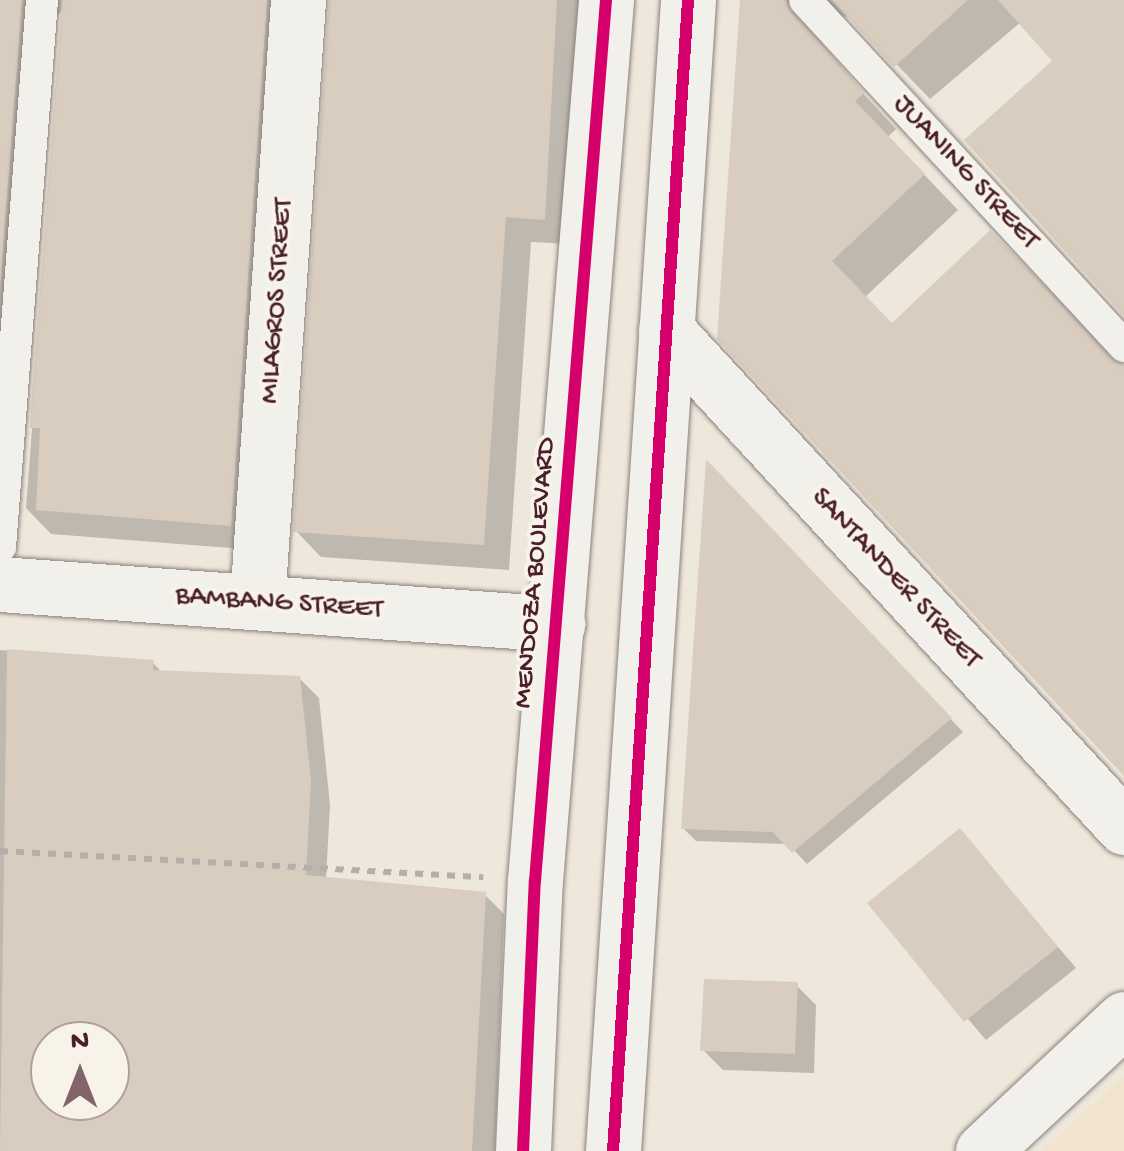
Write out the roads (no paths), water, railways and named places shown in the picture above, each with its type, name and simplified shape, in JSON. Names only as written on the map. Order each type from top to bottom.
[{"type":"main road","name":"MILAGROS STREET","points":[[258,602],[298,0]]},
{"type":"main road","name":"MENDOZA BOULEVARD","points":[[523,1151],[534,882],[606,0]]},
{"type":"main road","points":[[613,1151],[688,0]]},
{"type":"main road","name":"SANTANDER STREET","points":[[666,330],[1124,827]]},
{"type":"main road","name":"BAMBANG STREET","points":[[0,584],[558,624]]},
{"type":"main road","points":[[983,1151],[1124,1019]]},
{"type":"lane","points":[[0,547],[42,0]]},
{"type":"lane","name":"JUANING STREET","points":[[805,0],[1124,346]]}]
